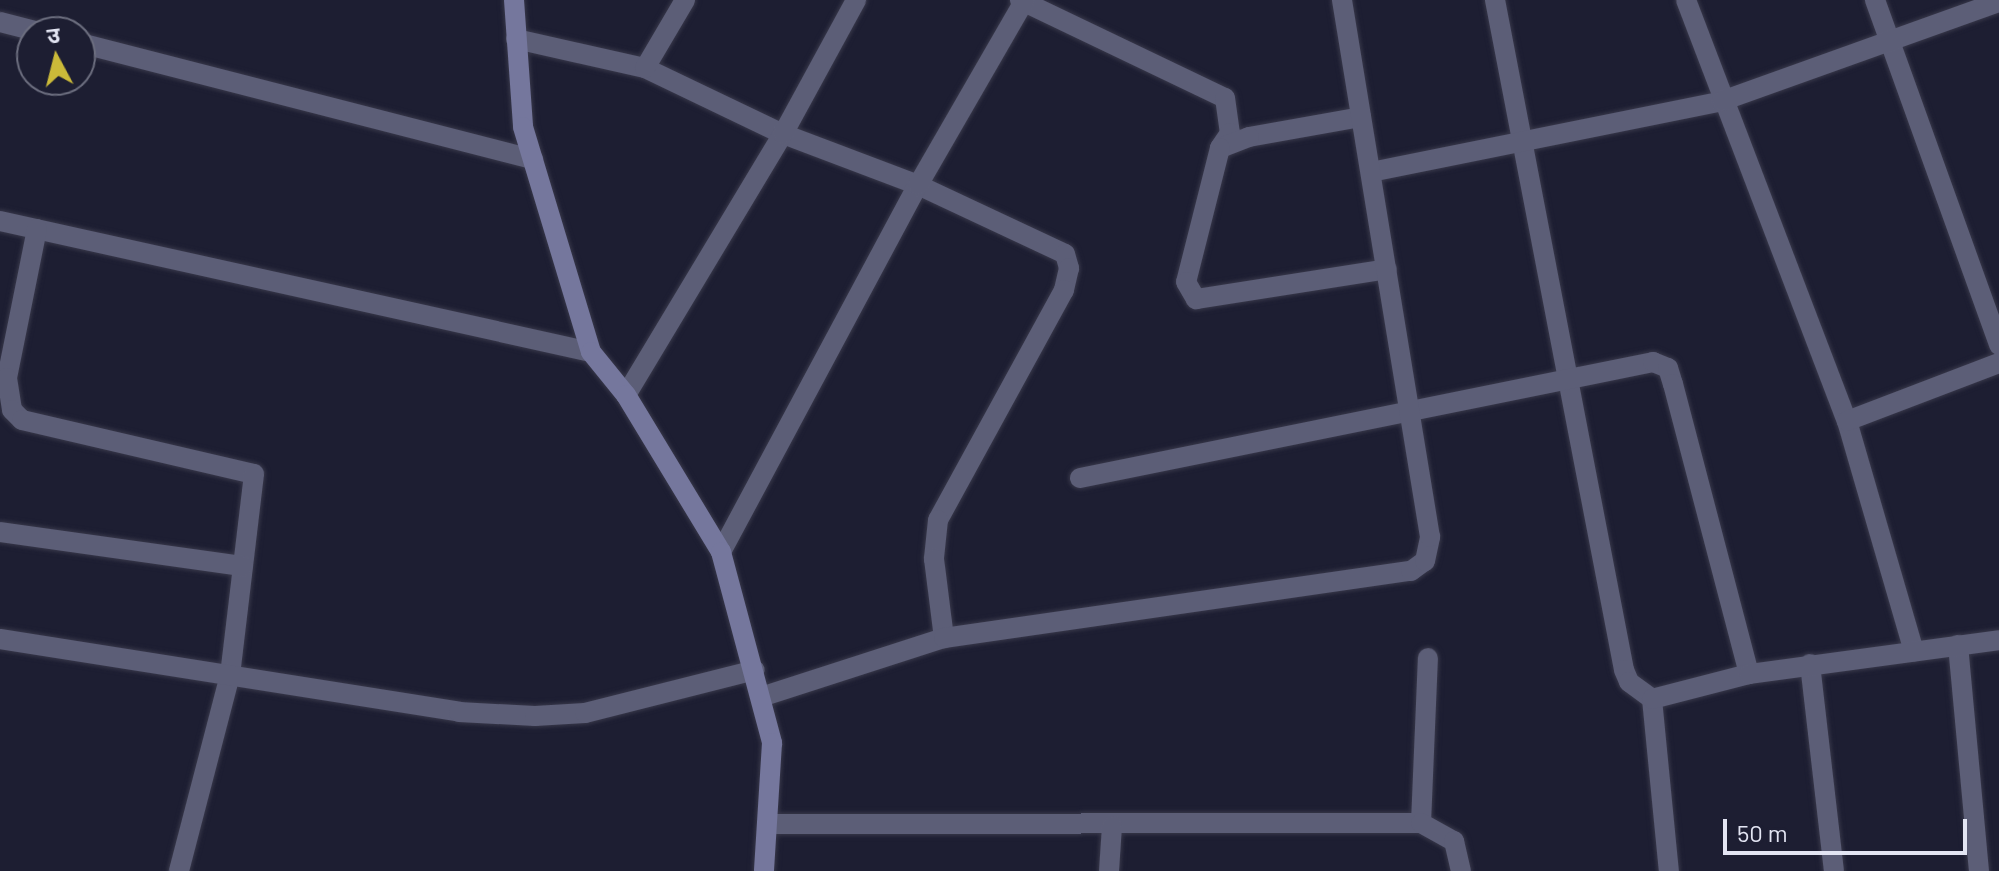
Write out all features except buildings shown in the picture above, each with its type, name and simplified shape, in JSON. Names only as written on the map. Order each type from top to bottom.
[{"type":"street","points":[[514,0],[523,127],[591,352],[626,395],[721,552],[755,670],[772,743],[764,871]]},
{"type":"street","points":[[645,68],[685,0]]},
{"type":"street","points":[[626,395],[783,134],[856,0]]},
{"type":"street","points":[[761,697],[944,638],[1411,571],[1425,561],[1430,537],[1342,0]]},
{"type":"street","points":[[1495,0],[1565,378],[1624,670],[1629,682],[1652,699],[1669,871]]},
{"type":"street","points":[[1686,0],[1722,101],[1847,421],[1914,651]]},
{"type":"street","points":[[1875,0],[1999,345]]},
{"type":"street","points":[[721,552],[918,185],[1023,1],[1225,98],[1230,133],[1220,148],[1186,282],[1191,296],[1387,269]]},
{"type":"street","points":[[1371,172],[1521,139],[1722,101],[1999,2]]},
{"type":"street","points":[[516,39],[645,68],[783,134],[918,185],[1065,254],[1069,268],[1064,290],[938,520],[934,559],[944,638]]},
{"type":"street","points":[[96,47],[533,159]]},
{"type":"street","points":[[1220,148],[1249,137],[1361,117]]},
{"type":"street","points":[[0,221],[591,352]]},
{"type":"street","points":[[37,229],[4,377],[12,410],[22,420],[254,474],[230,675],[179,871]]},
{"type":"street","points":[[1080,478],[1410,414],[1565,378],[1653,362],[1668,368],[1749,674]]},
{"type":"street","points":[[1847,421],[1999,363]]},
{"type":"street","points":[[0,532],[243,566]]},
{"type":"street","points":[[0,639],[459,712],[535,716],[585,713],[755,670]]},
{"type":"street","points":[[1652,699],[1749,674],[1999,640]]},
{"type":"street","points":[[1958,645],[1979,871]]},
{"type":"street","points":[[1421,823],[1428,658]]},
{"type":"street","points":[[1810,664],[1834,871]]},
{"type":"street","points":[[767,824],[1112,826],[1421,823],[1454,841],[1461,871]]},
{"type":"street","points":[[1109,871],[1112,826]]}]
